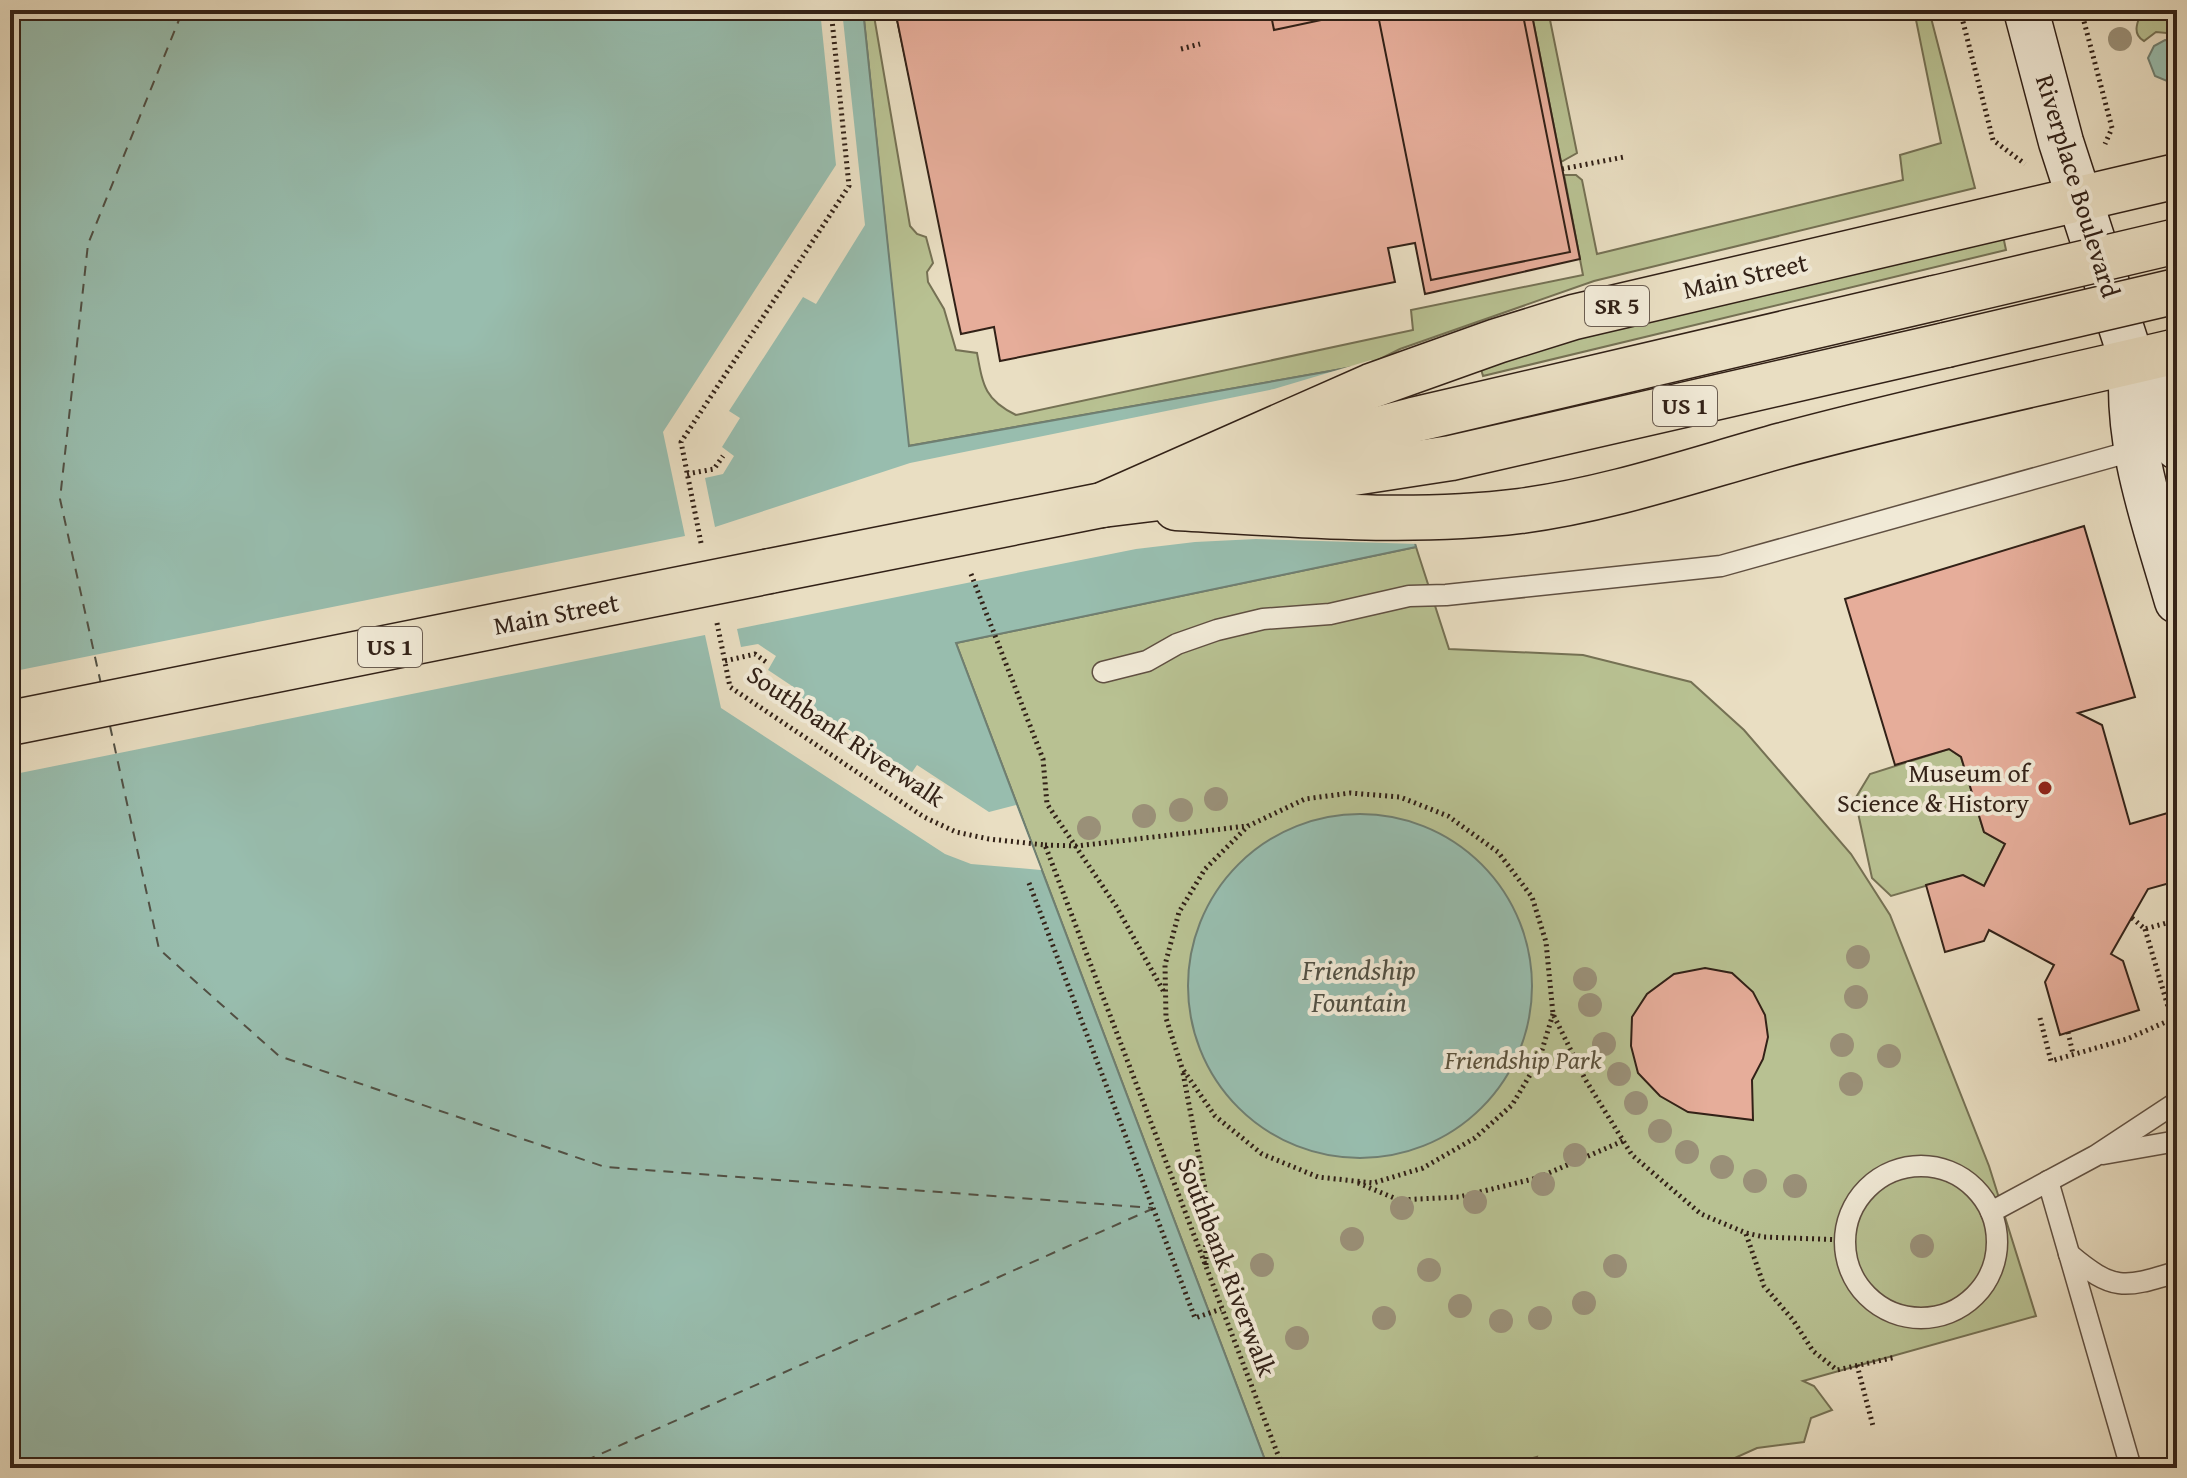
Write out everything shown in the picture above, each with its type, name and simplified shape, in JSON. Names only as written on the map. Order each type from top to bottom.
[{"type":"main road","name":"Riverplace Boulevard","points":[[2026,10],[2061,142],[2132,361]]},
{"type":"main road","name":"Main Street","points":[[10,723],[1102,505],[1311,411],[1507,338],[1598,311],[2177,176]]},
{"type":"main road","name":"US 1","points":[[1102,505],[1413,420],[2177,241]]},
{"type":"main road","name":"US 1","points":[[1102,505],[1422,463],[1529,442],[2177,291]]},
{"type":"main road","name":"Main Street","points":[[1102,505],[1347,517],[1433,517],[1524,510],[1638,488],[1783,445],[2177,351]]},
{"type":"main road","points":[[2132,361],[2129,400],[2156,448],[2177,601]]},
{"type":"lane","points":[[1103,672],[1147,661],[1177,644],[1217,630],[1263,619],[1330,614],[1409,596],[1446,595],[1721,566],[2156,448]]},
{"type":"lane","points":[[1991,1212],[2095,1156],[2177,1102]]},
{"type":"lane","points":[[2095,1156],[2177,1141]]},
{"type":"lane","points":[[1932,1166],[1957,1174],[1977,1190],[1991,1212],[1997,1236],[1995,1260],[1985,1283],[1969,1301],[1947,1314],[1923,1319],[1898,1315],[1876,1304],[1859,1287],[1848,1264],[1845,1240],[1849,1214],[1862,1192],[1882,1176],[1906,1167],[1932,1166]]},
{"type":"lane","points":[[2048,1181],[2131,1468]]},
{"type":"lane","points":[[2069,1254],[2097,1275],[2124,1284],[2133,1285],[2177,1272]]},
{"type":"path","points":[[703,552],[681,442],[849,186],[831,10]]},
{"type":"path","points":[[1960,10],[1993,140],[2080,199]]},
{"type":"path","points":[[1181,49],[1200,44]]},
{"type":"path","points":[[1562,169],[1624,157]]},
{"type":"path","points":[[687,474],[714,469],[723,456]]},
{"type":"path","points":[[971,574],[1043,759],[1047,804],[1116,906],[1166,995]]},
{"type":"path","name":"Southbank Riverwalk","points":[[715,614],[730,687],[924,817],[956,832],[1045,845],[1283,1468]]},
{"type":"path","points":[[725,661],[755,654],[766,662]]},
{"type":"path","points":[[1045,845],[1077,846],[1248,826],[1305,799],[1350,793],[1400,797],[1448,816],[1498,852],[1532,897],[1546,942],[1553,1014],[1585,1079],[1632,1155],[1701,1214],[1746,1233],[1764,1237],[1845,1240]]},
{"type":"path","points":[[1206,1270],[1205,1189],[1182,1068],[1166,1018],[1165,965],[1179,912],[1205,869],[1248,826]]},
{"type":"path","points":[[1029,883],[1195,1318],[1221,1309]]},
{"type":"path","points":[[2132,918],[2145,929],[2174,1018],[2177,1037]]},
{"type":"path","points":[[2145,929],[2177,920]]},
{"type":"path","points":[[1182,1068],[1215,1116],[1262,1154],[1318,1177],[1373,1183],[1423,1168],[1475,1138],[1512,1105],[1539,1060],[1553,1014]]},
{"type":"path","points":[[2040,1018],[2051,1061],[2127,1039],[2174,1018]]},
{"type":"path","points":[[2068,1032],[2073,1054]]},
{"type":"path","points":[[1352,1180],[1399,1200],[1459,1197],[1537,1178],[1623,1141]]},
{"type":"path","points":[[1746,1233],[1764,1286],[1793,1320],[1813,1351],[1837,1370],[1896,1357]]},
{"type":"path","points":[[1857,1365],[1873,1426]]},
{"type":"green space","points":[[863,10],[873,10],[910,226],[917,234],[926,237],[933,263],[927,272],[928,282],[944,309],[956,350],[977,353],[987,391],[998,404],[1016,415],[1413,330],[1411,310],[1583,275],[1564,175],[1576,175],[1582,180],[1597,254],[1903,180],[1900,155],[1941,143],[1914,10],[1929,10],[1975,188],[1594,281],[1400,349],[1370,364],[908,446]]},
{"type":"green space","points":[[1531,10],[1548,10],[1577,153],[1561,162]]},
{"type":"green space","points":[[2142,10],[2152,10],[2177,25],[2177,34],[2156,32],[2144,41],[2137,31]]},
{"type":"green space","points":[[2002,231],[2006,250],[1483,376],[1479,362]]},
{"type":"green space","name":"Friendship Park","points":[[1416,547],[1449,649],[1583,655],[1691,682],[1744,730],[1851,854],[1890,915],[1989,1166],[2036,1316],[1803,1381],[1814,1386],[1832,1410],[1811,1418],[1804,1442],[1757,1448],[1715,1467],[1535,1468],[1537,1457],[1497,1468],[1268,1468],[956,643]]},
{"type":"green space","points":[[1949,749],[1961,757],[1984,832],[2005,844],[1984,886],[1963,875],[1891,896],[1872,878],[1855,799],[1870,774]]},
{"type":"water","points":[[10,10],[863,10],[909,446],[1370,364],[1416,547],[956,643],[1268,1468],[10,1468]]},
{"type":"water","points":[[2165,40],[2177,42],[2177,78],[2167,81],[2155,76],[2148,58],[2154,46]]},
{"type":"water","name":"Friendship Fountain","points":[[1360,814],[1394,817],[1426,827],[1456,843],[1482,864],[1503,890],[1519,920],[1529,952],[1532,986],[1529,1020],[1519,1052],[1503,1082],[1482,1108],[1456,1129],[1426,1145],[1394,1155],[1360,1158],[1326,1155],[1294,1145],[1264,1129],[1238,1108],[1217,1082],[1201,1052],[1191,1020],[1188,986],[1191,952],[1201,920],[1217,890],[1238,864],[1264,843],[1294,827],[1326,817]]},
{"type":"pier","points":[[820,10],[842,10],[865,225],[816,304],[803,297],[729,411],[740,418],[722,447],[734,456],[723,474],[705,478],[715,527],[910,463],[1274,389],[1371,360],[1419,544],[1256,539],[1136,549],[737,629],[741,647],[758,644],[776,656],[768,670],[798,690],[792,702],[908,778],[917,765],[989,812],[1016,805],[1041,870],[971,864],[945,854],[721,708],[705,635],[10,775],[10,672],[685,536],[663,432],[836,165]]},
{"type":"building","points":[[895,10],[1270,10],[1309,192],[1171,221],[1157,152],[1142,155],[1146,174],[978,209],[974,189],[935,198]]},
{"type":"building","points":[[895,10],[1531,10],[1580,259],[1425,294],[1415,243],[1388,248],[1395,282],[1000,361],[994,327],[961,334]]},
{"type":"building","points":[[1270,10],[1324,10],[1326,19],[1274,30]]},
{"type":"building","points":[[1377,10],[1522,10],[1570,252],[1431,280]]},
{"type":"building","points":[[2152,10],[2177,10],[2177,25]]},
{"type":"building","name":"Museum of Science & History","points":[[2084,526],[2135,697],[2078,713],[2102,725],[2130,824],[2171,812],[2177,832],[2177,881],[2148,889],[2111,954],[2123,961],[2139,1010],[2060,1035],[2045,982],[2054,965],[1989,930],[1984,941],[1945,952],[1926,885],[1963,875],[1984,886],[2005,844],[1984,832],[1961,757],[1949,749],[1895,765],[1845,599]]},
{"type":"building","points":[[1705,968],[1732,973],[1753,992],[1765,1015],[1768,1037],[1763,1059],[1752,1080],[1753,1120],[1688,1112],[1660,1096],[1638,1073],[1631,1046],[1632,1017],[1647,994],[1674,974]]},
{"type":"ferry route","points":[[101,684],[60,499],[88,244],[183,10]]},
{"type":"ferry route","points":[[110,726],[159,949],[279,1056],[605,1167],[1153,1208]]},
{"type":"ferry route","points":[[569,1468],[1152,1209]]},
{"type":"place","name":"Museum of Science & History","points":[[2045,788]]}]
